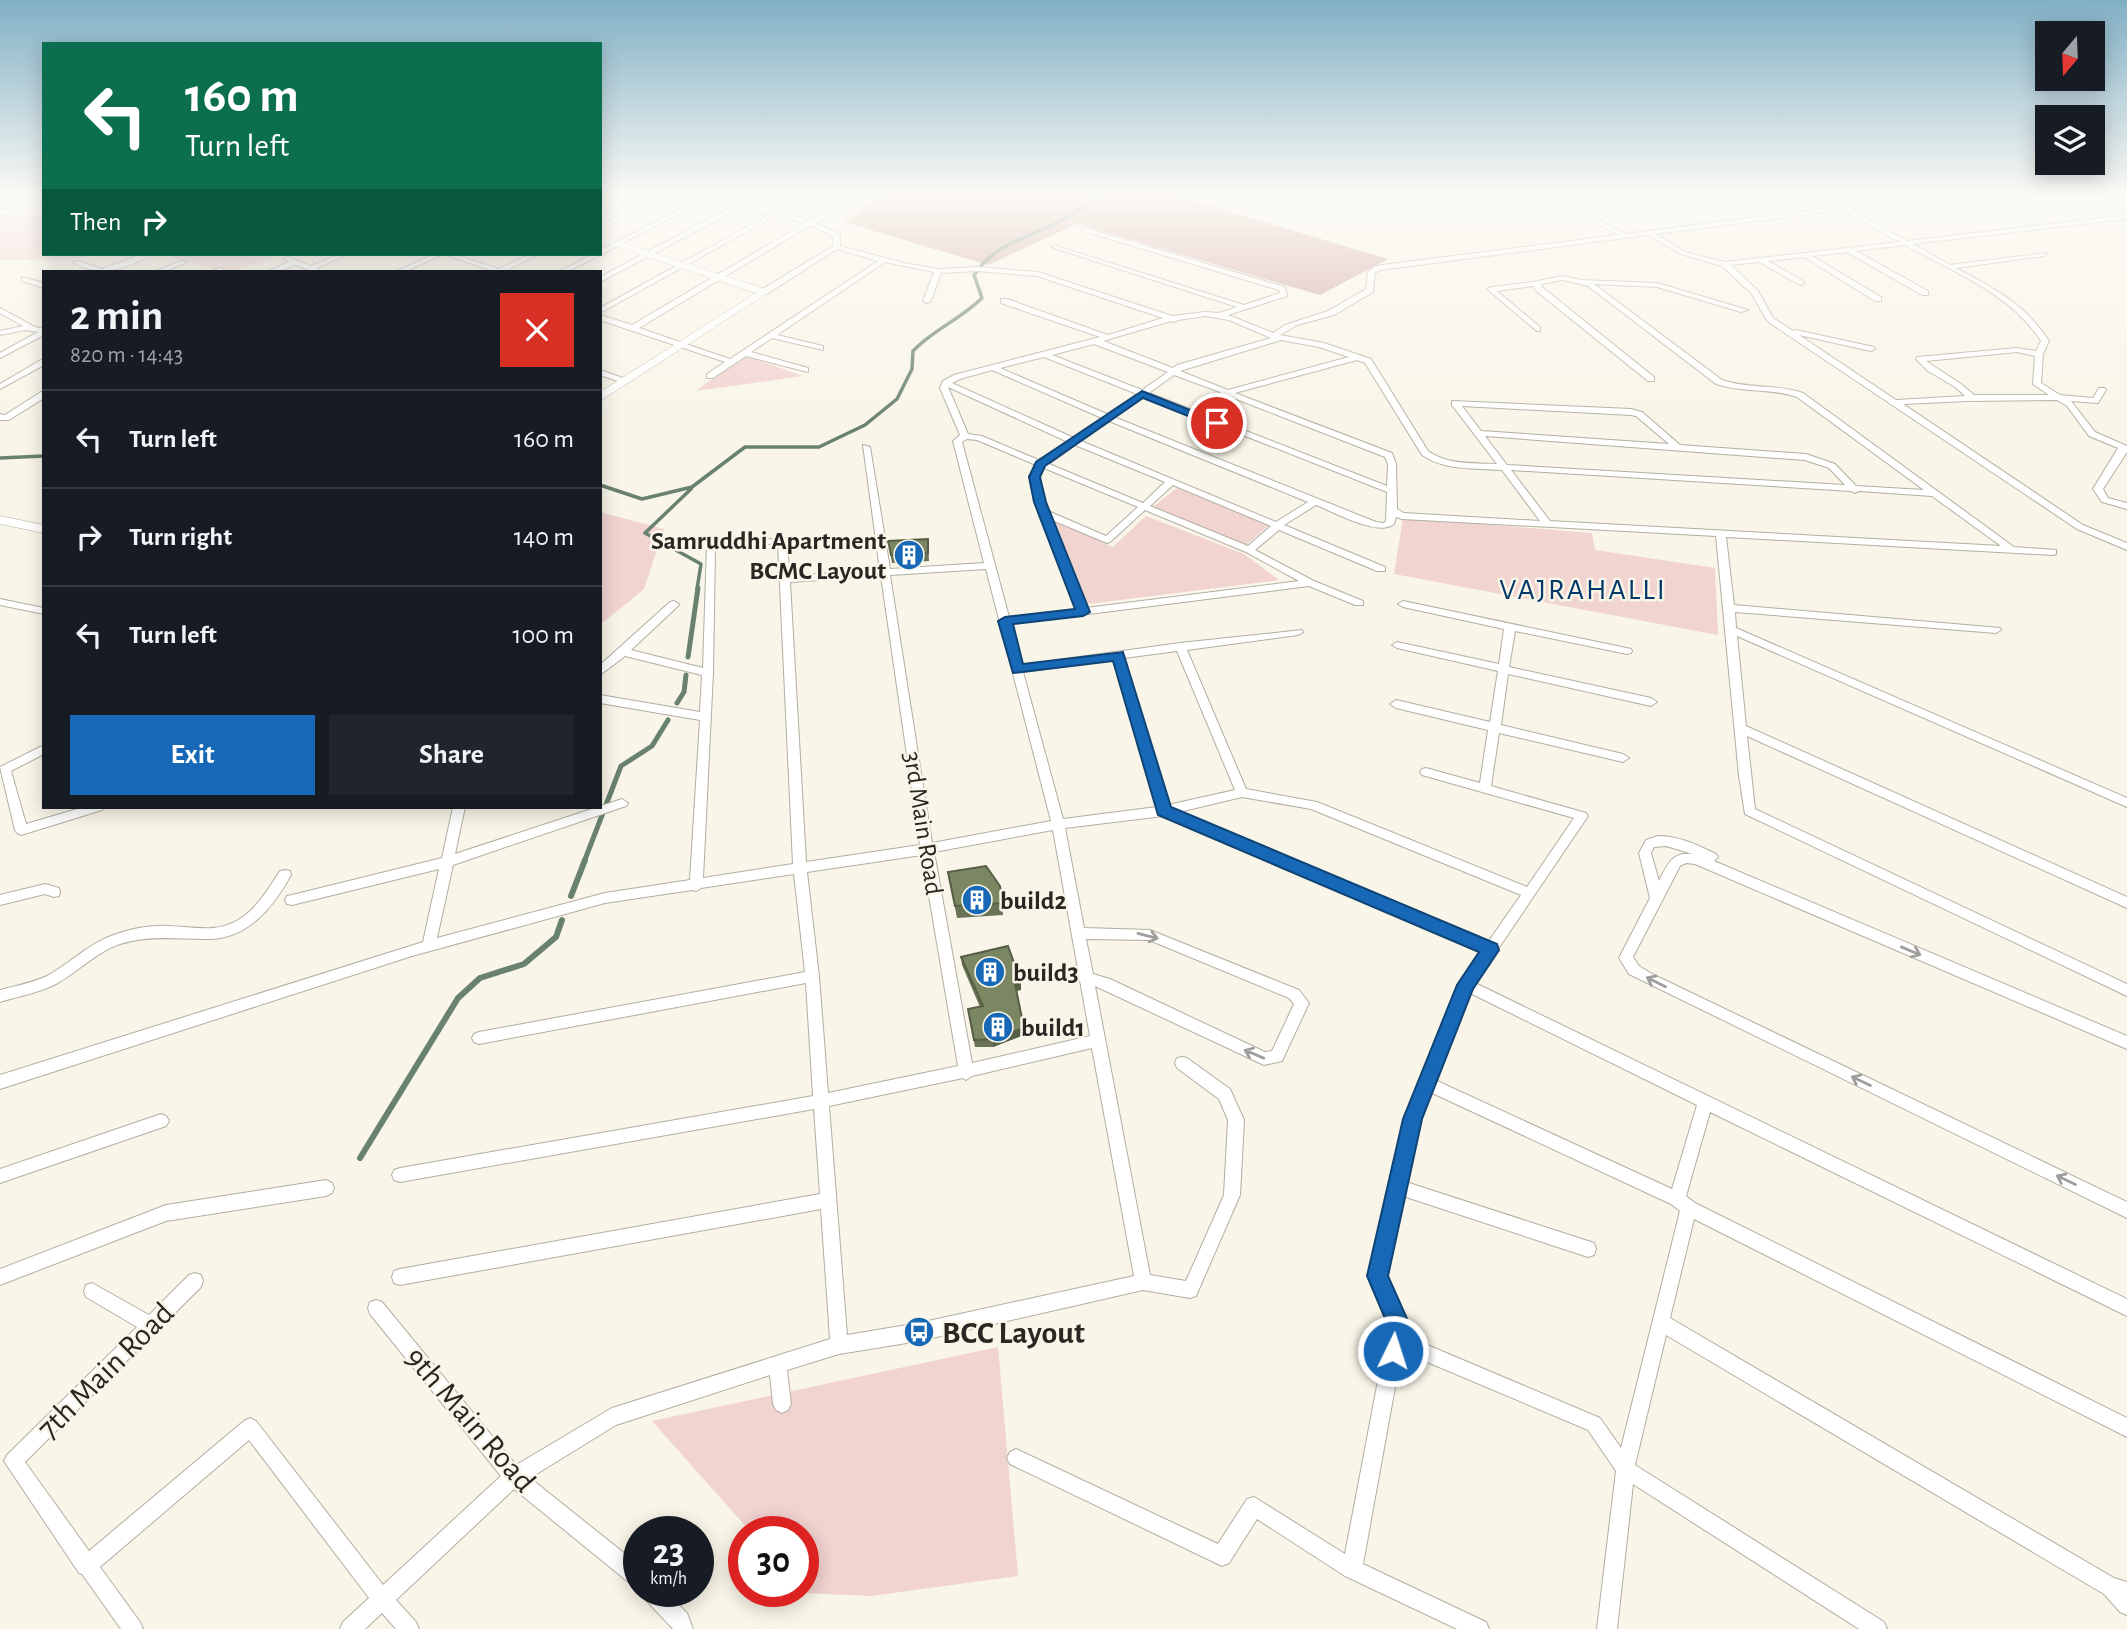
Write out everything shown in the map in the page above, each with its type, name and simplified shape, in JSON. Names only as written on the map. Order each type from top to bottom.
[{"type":"street","points":[[602,310],[667,273]]},
{"type":"street","points":[[710,273],[764,292]]},
{"type":"street","points":[[631,328],[724,273]]},
{"type":"street","points":[[602,396],[794,273]]},
{"type":"street","points":[[710,376],[865,273]]},
{"type":"street","points":[[927,301],[937,273]]},
{"type":"street","points":[[1026,273],[1038,274],[1175,320]]},
{"type":"street","points":[[1136,273],[1244,307]]},
{"type":"street","points":[[946,383],[992,367],[1175,320],[1220,315],[1284,294],[1282,289],[1229,273]]},
{"type":"street","points":[[1083,612],[1044,513],[1034,477],[1041,464],[1180,367],[1279,336],[1295,321],[1309,321],[1329,315],[1370,290],[1371,273]]},
{"type":"street","points":[[1734,273],[1755,293],[1764,313]]},
{"type":"street","points":[[1782,273],[1800,284]]},
{"type":"street","points":[[1835,273],[1878,299]]},
{"type":"street","points":[[1889,273],[1924,293]]},
{"type":"street","points":[[1964,273],[2021,310],[2045,341],[2039,354],[2037,384],[2070,404],[2092,434],[2125,449],[2098,489],[2105,500],[2127,506]]},
{"type":"street","points":[[1537,329],[1491,289],[1563,278],[1649,285],[1764,313],[2080,527],[2127,547]]},
{"type":"street","points":[[25,279],[42,285]]},
{"type":"street","points":[[1583,281],[1719,382],[1737,389],[1788,390],[1800,395],[2012,550]]},
{"type":"street","points":[[1535,284],[1651,379]]},
{"type":"street","points":[[1004,301],[1108,337]]},
{"type":"street","points":[[0,310],[41,331]]},
{"type":"street","points":[[1220,315],[1279,336],[1367,361],[1425,453],[1435,460],[1505,468],[1935,493]]},
{"type":"street","points":[[602,318],[732,362]]},
{"type":"street","points":[[0,333],[41,331]]},
{"type":"street","points":[[0,356],[41,331]]},
{"type":"street","points":[[1791,331],[1871,349]]},
{"type":"street","points":[[772,337],[820,348]]},
{"type":"street","points":[[992,367],[1108,418],[1316,501],[1386,526],[1391,523],[1389,455],[1171,373],[1095,341]]},
{"type":"street","points":[[1967,398],[1970,396],[1961,385],[1924,365],[1920,359],[2017,350],[2039,354]]},
{"type":"street","points":[[746,353],[805,370]]},
{"type":"street","points":[[1044,354],[1392,491]]},
{"type":"street","points":[[1224,393],[1359,357]]},
{"type":"street","points":[[0,387],[42,363]]},
{"type":"street","points":[[602,373],[623,381]]},
{"type":"street","points":[[946,383],[944,388],[965,436]]},
{"type":"street","points":[[946,383],[1074,441],[1381,569]]},
{"type":"street","points":[[1897,401],[2059,397],[2095,401],[2102,390]]},
{"type":"street","points":[[0,417],[6,418],[42,395]]},
{"type":"street","points":[[1546,522],[1455,403],[1631,412],[1639,414],[1677,447]]},
{"type":"street","points":[[1478,433],[1806,457],[1832,466],[1855,490]]},
{"type":"street","points":[[1143,1282],[1081,933],[1058,824],[957,441],[965,436],[979,438],[1249,550],[1310,583],[1359,603]]},
{"type":"street","name":"3rd Main Road","points":[[866,447],[927,849],[966,1073]]},
{"type":"street","points":[[1044,513],[1107,540],[1171,482]]},
{"type":"street","points":[[1249,550],[1276,526],[1316,501]]},
{"type":"street","points":[[1392,510],[1402,516],[2053,552]]},
{"type":"street","points":[[0,520],[42,529]]},
{"type":"street","points":[[1721,534],[1733,629],[1749,811],[2127,990]]},
{"type":"street","points":[[696,886],[708,673],[710,546],[783,540],[800,870],[812,976],[839,1345]]},
{"type":"street","points":[[785,579],[989,566]]},
{"type":"street","points":[[1005,621],[1310,583]]},
{"type":"street","points":[[0,602],[42,611]]},
{"type":"street","points":[[602,669],[674,604]]},
{"type":"street","points":[[1403,604],[1628,651]]},
{"type":"street","points":[[1730,608],[1996,630]]},
{"type":"street","points":[[1485,788],[1510,627]]},
{"type":"street","points":[[1733,629],[2127,803]]},
{"type":"street","points":[[1018,669],[1298,632]]},
{"type":"street","points":[[1397,645],[1651,702]]},
{"type":"street","points":[[1180,646],[1242,793]]},
{"type":"street","points":[[623,652],[708,673]]},
{"type":"street","points":[[1118,655],[1164,811]]},
{"type":"street","points":[[602,699],[705,717]]},
{"type":"street","points":[[1396,704],[1623,758]]},
{"type":"street","points":[[1740,729],[2127,903]]},
{"type":"street","points":[[42,750],[5,769],[21,830],[91,809]]},
{"type":"street","points":[[1426,772],[1582,816],[1466,985],[1412,1119],[1377,1276],[1398,1323],[1419,1350],[1594,1424],[1625,1469],[1877,1629]]},
{"type":"street","points":[[0,1082],[429,945],[605,898],[800,870],[1058,824],[1164,811],[1242,793],[1312,804],[1529,893]]},
{"type":"street","points":[[292,900],[446,862],[622,803]]},
{"type":"street","points":[[429,945],[458,809]]},
{"type":"street","points":[[1164,811],[1490,950]]},
{"type":"street","points":[[1657,898],[1646,853],[1650,843],[1662,839],[1674,841],[1728,864]]},
{"type":"street","points":[[2127,1043],[1696,859],[1684,858],[1675,863],[1626,958],[1634,970],[1647,978],[2127,1210]]},
{"type":"street","points":[[0,996],[48,982],[113,941],[143,932],[169,930],[206,937],[230,933],[254,917],[285,875]]},
{"type":"street","points":[[1759,877],[1863,921],[1880,938]]},
{"type":"street","points":[[0,900],[45,889],[54,892]]},
{"type":"street","points":[[1081,933],[1128,932],[1150,935],[1294,993],[1302,1003],[1278,1056],[1264,1059],[1105,983],[1088,978]]},
{"type":"street","points":[[479,1038],[812,976]]},
{"type":"street","points":[[1466,985],[2127,1308]]},
{"type":"street","points":[[400,1175],[821,1103],[966,1073],[1099,1040]]},
{"type":"street","points":[[350,1629],[514,1477],[612,1417],[839,1345],[919,1332],[1143,1282],[1190,1290],[1232,1195],[1236,1120],[1225,1094],[1182,1063]]},
{"type":"street","points":[[1427,1083],[1683,1203],[2127,1428]]},
{"type":"street","points":[[1607,1629],[1625,1469],[1662,1323],[1683,1203],[1705,1104]]},
{"type":"street","points":[[0,1176],[161,1121]]},
{"type":"street","points":[[1397,1186],[1588,1250]]},
{"type":"street","points":[[0,1277],[166,1213],[326,1188]]},
{"type":"street","points":[[400,1277],[827,1200]]},
{"type":"street","name":"7th Main Road","points":[[133,1629],[13,1461],[195,1281]]},
{"type":"street","points":[[92,1291],[150,1325]]},
{"type":"street","name":"9th Main Road","points":[[376,1308],[514,1477],[623,1565]]},
{"type":"street","points":[[1352,1569],[1398,1323]]},
{"type":"street","points":[[1662,1323],[2118,1589],[2127,1605]]},
{"type":"street","points":[[778,1364],[782,1404]]},
{"type":"street","points":[[86,1566],[250,1427],[409,1629]]},
{"type":"street","points":[[1016,1458],[1222,1556],[1254,1506],[1352,1569],[1479,1629]]},
{"type":"street","points":[[667,1607],[680,1620],[683,1629]]},
{"type":"shaded area","points":[[1245,273],[1362,273],[1320,295]]},
{"type":"shaded area","points":[[746,356],[803,376],[695,391]]},
{"type":"shaded area","points":[[1177,488],[1269,525],[1245,546],[1153,507]]},
{"type":"shaded area","points":[[602,513],[664,529],[644,589],[602,623]]},
{"type":"shaded area","points":[[1146,516],[1244,554],[1279,580],[1088,604],[1053,519],[1113,547]]},
{"type":"shaded area","points":[[1403,518],[1592,533],[1595,550],[1715,568],[1718,635],[1394,574]]},
{"type":"shaded area","points":[[998,1347],[1018,1576],[871,1596],[819,1594],[819,1516],[737,1516],[652,1421]]},
{"type":"building","points":[[928,539],[928,553],[891,555],[888,541]]},
{"type":"building","name":"build2","points":[[986,866],[1000,886],[1002,903],[955,906],[948,872]]},
{"type":"building","points":[[1008,946],[1021,982],[1015,984],[1024,1028],[993,1039],[974,1040],[968,1009],[983,1006],[961,957]]},
{"type":"waterway","points":[[602,486],[642,499],[692,487],[745,447],[819,447],[865,425],[897,399],[912,369],[913,351],[982,298],[976,273]]},
{"type":"waterway","points":[[0,458],[42,456]]},
{"type":"waterway","points":[[691,489],[645,533],[701,564],[697,589]]},
{"type":"waterway","points":[[688,657],[698,588]]},
{"type":"waterway","points":[[677,703],[684,692],[686,675]]},
{"type":"waterway","points":[[584,862],[621,766],[652,746],[668,720]]},
{"type":"waterway","points":[[571,896],[585,860]]},
{"type":"waterway","points":[[360,1158],[458,998],[480,978],[524,964],[556,937],[562,920]]},
{"type":"place","name":"Samruddhi Apartment BCMC Layout","points":[[909,555]]},
{"type":"place","name":"build2","points":[[977,900]]},
{"type":"place","name":"build3","points":[[990,972]]},
{"type":"place","name":"build1","points":[[998,1027]]},
{"type":"place","name":"BCC Layout","points":[[919,1332]]},
{"type":"district","name":"VAJRAHALLI","points":[[1583,589]]},
{"type":"route","points":[[1217,423],[1142,394],[1041,464],[1034,477],[1040,502],[1083,612],[1005,621],[1018,669],[1118,655],[1164,811],[1490,950],[1466,985],[1412,1119],[1377,1276],[1398,1323],[1393,1351]]}]
